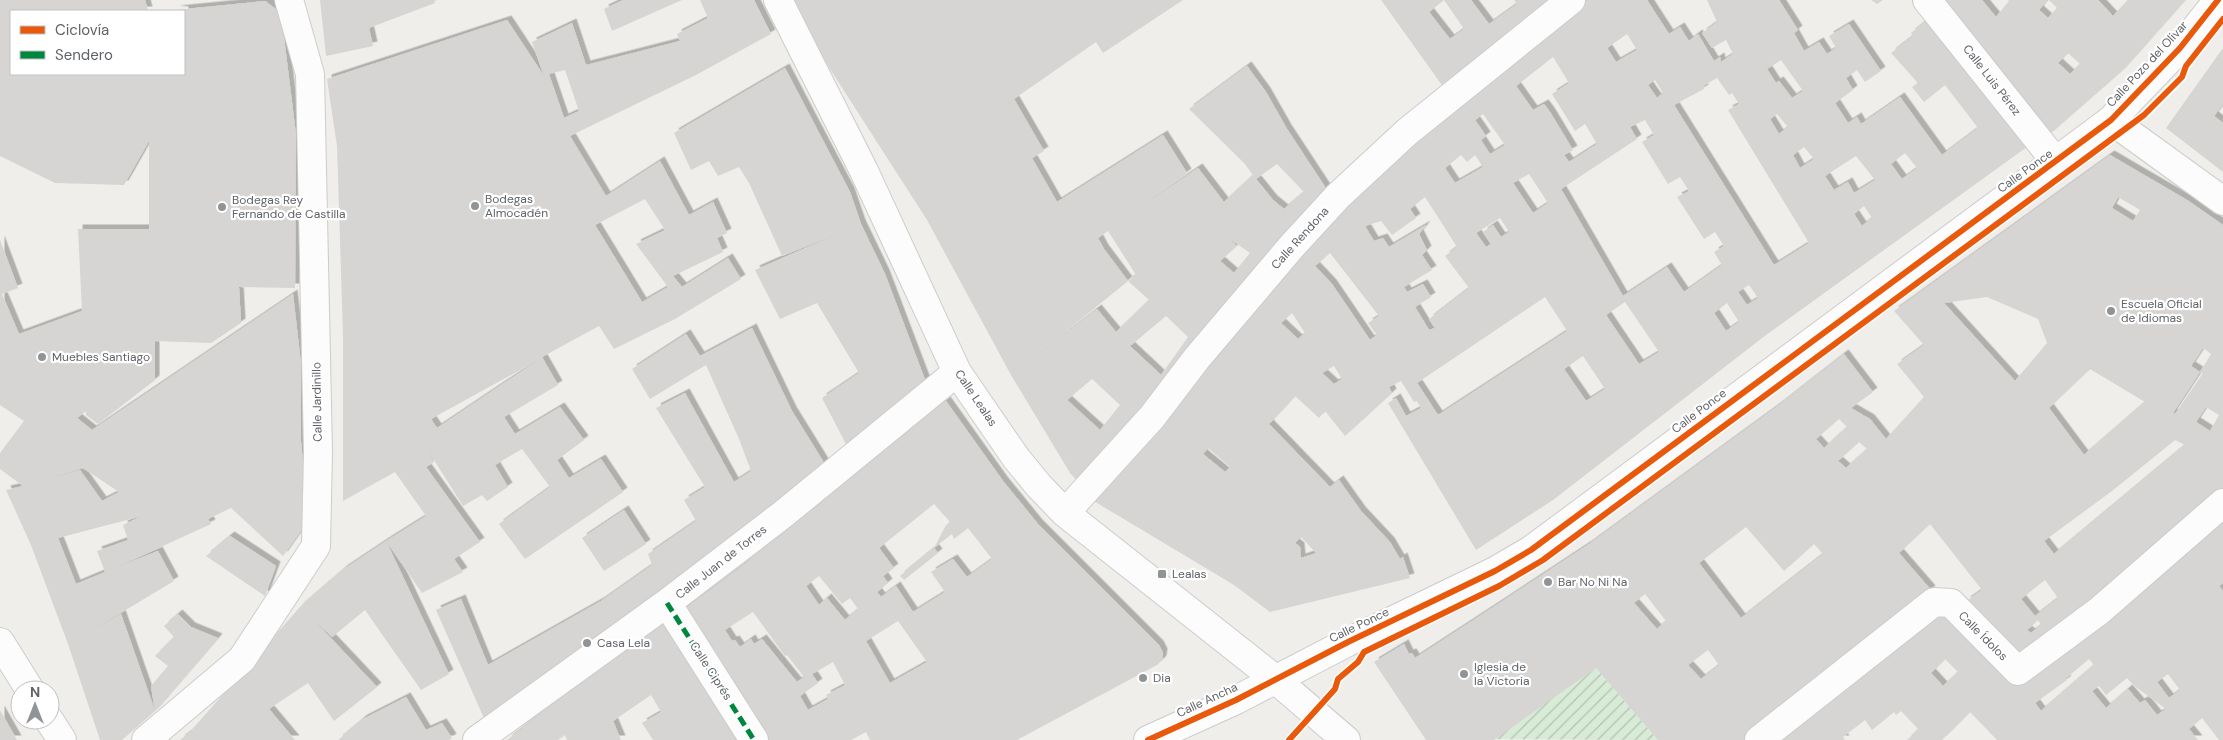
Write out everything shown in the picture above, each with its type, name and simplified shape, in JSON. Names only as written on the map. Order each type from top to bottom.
[{"type":"street","name":"Calle Jardinillo","points":[[146,740],[242,659],[316,546],[318,452],[310,74],[289,0]]},
{"type":"street","name":"Calle Lealas","points":[[778,0],[864,171],[957,372],[1016,458],[1065,513],[1275,679],[1346,740]]},
{"type":"street","name":"Calle Rendona","points":[[1065,513],[1152,417],[1197,358],[1292,246],[1338,196],[1406,132],[1571,0]]},
{"type":"street","name":"Calle Luis Pérez","points":[[1927,0],[2056,162]]},
{"type":"street","name":"Calle Pozo del Olivar","points":[[2111,120],[2180,48],[2218,0]]},
{"type":"street","name":"Calle Ponce","points":[[1275,679],[1495,571],[1531,550],[2111,120]]},
{"type":"street","points":[[2111,120],[2223,201]]},
{"type":"street","name":"Calle Juan de Torres","points":[[476,740],[667,603],[782,515],[957,372]]},
{"type":"street","name":"Calle Ídolos","points":[[1759,740],[1934,602],[1950,603],[2018,671],[2099,611],[2223,503]]},
{"type":"street","name":"Calle Ciprés","points":[[667,603],[754,740]]},
{"type":"street","points":[[0,642],[24,680]]},
{"type":"street","name":"Calle Ancha","points":[[1148,740],[1236,700],[1275,679]]},
{"type":"green space","points":[[1596,668],[1658,740],[1493,739]]},
{"type":"building","points":[[0,0],[145,0],[148,10],[10,10],[10,75],[185,75],[185,10],[175,10],[265,1],[281,13],[296,135],[295,288],[239,287],[241,323],[211,343],[155,341],[155,380],[98,424],[86,415],[86,411],[77,418],[92,430],[293,294],[301,364],[301,442],[306,495],[305,525],[283,556],[231,508],[208,519],[211,524],[117,567],[158,551],[174,581],[89,632],[121,614],[155,711],[122,740],[100,740],[68,644],[31,545],[6,490],[23,486],[0,469],[0,453],[24,421],[0,405],[0,240],[18,288],[2,294],[19,334],[82,311],[78,229],[149,229],[149,141],[124,185],[55,183],[0,156]],"holes":[[[83,468],[119,492],[102,501],[80,470],[47,479]],[[142,516],[123,525],[128,540],[97,551],[105,572],[76,584],[58,538]]]},
{"type":"building","points":[[320,0],[434,0],[435,3],[369,28],[373,46],[326,56]]},
{"type":"building","points":[[623,0],[682,0],[612,31],[604,9]]},
{"type":"building","points":[[700,0],[754,0],[771,34],[696,75],[570,136],[606,196],[660,161],[689,215],[713,202],[727,233],[717,238],[723,252],[673,276],[682,287],[728,258],[741,279],[675,319],[614,349],[599,326],[542,357],[558,385],[504,417],[515,434],[560,407],[584,440],[557,460],[569,478],[601,459],[623,492],[525,559],[499,524],[550,487],[522,449],[495,465],[508,487],[487,501],[482,495],[463,506],[427,449],[434,462],[426,467],[480,542],[454,559],[463,572],[422,593],[386,541],[426,516],[395,472],[343,501],[343,336],[337,146],[327,79],[507,20],[544,76],[532,42],[572,23],[586,65],[680,41],[677,34],[708,18]],"holes":[[[565,70],[579,111],[564,118],[549,74]],[[645,199],[665,230],[636,244],[668,287],[637,305],[642,302],[595,225]],[[540,359],[437,428],[431,419]]]},
{"type":"building","points":[[793,0],[1183,0],[1103,53],[1096,42],[1014,99],[1044,151],[1032,158],[1057,202],[1163,135],[1187,173],[1139,208],[1198,168],[1224,202],[1253,175],[1244,163],[1189,109],[1247,66],[1266,92],[1287,129],[1331,196],[1079,483],[1070,473],[1011,375],[927,220],[812,41]],"holes":[[[1277,164],[1304,192],[1284,209],[1273,200],[1256,179]],[[1108,231],[1136,275],[1128,281],[1098,238]],[[1230,239],[1250,253],[1234,273],[1220,261],[1237,246]],[[1128,281],[1149,300],[1116,332],[1097,309],[1033,358]],[[1166,316],[1188,337],[1161,375],[1130,346]],[[1092,379],[1120,405],[1100,430],[1067,400]]]},
{"type":"building","points":[[1381,0],[1444,0],[1471,0],[1489,24],[1517,4],[1514,0],[1566,0],[1444,88]],"holes":[[[1444,0],[1464,29],[1450,39],[1429,12]]]},
{"type":"building","points":[[1588,0],[1647,0],[1669,34],[1680,27],[1689,41],[1698,34],[1714,61],[1720,57],[1721,62],[1733,54],[1726,40],[1712,48],[1702,33],[1717,22],[1707,0],[1779,0],[1798,30],[1794,33],[1804,51],[1819,42],[1827,54],[1836,48],[1829,36],[1849,24],[1881,71],[1865,82],[1857,70],[1846,78],[1853,90],[1835,103],[1848,123],[1857,117],[1861,124],[1900,97],[1942,155],[1978,128],[1945,85],[1924,102],[1912,87],[1918,83],[1891,53],[1913,36],[1911,33],[1930,18],[2027,147],[1766,335],[1553,500],[1476,550],[1388,403],[1396,398],[1406,416],[1421,408],[1417,401],[1414,402],[1401,381],[1389,387],[1392,393],[1345,436],[1325,411],[1319,418],[1295,396],[1269,424],[1330,487],[1339,480],[1361,511],[1390,542],[1400,559],[1403,557],[1410,578],[1270,612],[1234,585],[1092,500],[1344,201],[1560,21]],"holes":[[[1627,34],[1637,50],[1616,62],[1607,48]],[[1553,57],[1569,83],[1552,94],[1575,131],[1585,124],[1597,144],[1569,162],[1564,155],[1573,150],[1544,104],[1533,110],[1516,86]],[[1781,60],[1803,91],[1792,98],[1779,81],[1776,83],[1767,69]],[[1717,78],[1729,95],[1732,93],[1739,104],[1728,110],[1809,243],[1774,265],[1674,105],[1704,89],[1703,86]],[[1655,80],[1663,93],[1657,98],[1648,85]],[[1483,114],[1505,145],[1490,154],[1481,140],[1486,136],[1475,120]],[[1777,114],[1788,127],[1779,134],[1770,119]],[[1645,120],[1654,135],[1642,142],[1668,184],[1680,177],[1689,191],[1677,197],[1704,239],[1715,232],[1724,246],[1714,252],[1722,265],[1684,292],[1667,267],[1623,296],[1561,189],[1637,139],[1630,127]],[[1804,147],[1814,159],[1800,168],[1793,155]],[[1905,153],[1917,168],[1902,179],[1891,164]],[[1461,155],[1467,162],[1475,155],[1483,167],[1455,183],[1445,168]],[[1856,156],[1875,180],[1854,193],[1848,182],[1834,190],[1825,176]],[[1529,174],[1548,203],[1533,213],[1513,183]],[[1425,197],[1457,247],[1445,256],[1469,288],[1429,319],[1435,328],[1429,330],[1415,307],[1431,297],[1423,284],[1407,292],[1404,287],[1432,270],[1422,255],[1427,250],[1419,234],[1426,225],[1389,247],[1383,238],[1374,241],[1365,226],[1381,221],[1392,235],[1416,218],[1410,209]],[[1864,206],[1872,218],[1862,226],[1854,214]],[[1500,218],[1509,232],[1501,237],[1493,225],[1483,232],[1491,244],[1486,247],[1476,233]],[[1330,253],[1379,316],[1368,323],[1377,335],[1370,340],[1332,284],[1315,266]],[[1749,285],[1758,298],[1747,305],[1738,292]],[[1545,297],[1567,331],[1438,415],[1417,383]],[[1625,302],[1659,352],[1639,364],[1606,315]],[[1727,303],[1739,322],[1726,331],[1714,313]],[[1292,313],[1305,333],[1298,339],[1281,323]],[[1583,356],[1605,389],[1586,401],[1564,369]],[[1334,366],[1342,379],[1334,384],[1322,373]],[[1208,448],[1230,467],[1225,472],[1203,454]],[[1301,537],[1316,553],[1301,558],[1300,547],[1295,543]]]},
{"type":"building","points":[[1871,0],[1883,0],[1877,4]]},
{"type":"building","points":[[1944,0],[1982,0],[1996,17],[2008,0],[2047,0],[2039,10],[2048,18],[2057,8],[2049,0],[2098,0],[2113,16],[2128,0],[2185,0],[2121,72],[2049,135]],"holes":[[[2068,53],[2080,64],[2070,74],[2058,63]]]},
{"type":"building","points":[[2223,48],[2223,104],[2214,116],[2223,123],[2223,172],[2166,128]]},
{"type":"building","points":[[785,68],[850,192],[861,224],[885,274],[927,385],[848,448],[822,398],[859,373],[817,303],[780,319],[755,270],[842,232],[782,256],[749,183],[739,167],[718,176],[709,161],[691,170],[674,133]]},
{"type":"building","points":[[2110,155],[2187,200],[2223,225],[2223,493],[2090,604],[2021,656],[1966,601],[1982,590],[1930,524],[1899,553],[1931,590],[1744,740],[1658,740],[1596,668],[1494,740],[1426,740],[1374,662],[1404,644],[1409,654],[1412,653],[1415,658],[1501,602],[1589,544],[1779,405],[1844,354],[1873,392],[1851,408],[1870,419],[1886,439],[1924,397],[1897,364],[1924,345],[1894,311]],"holes":[[[2118,197],[2140,210],[2133,221],[2112,208]],[[1987,297],[2038,319],[2047,343],[2015,381],[1944,303]],[[2203,348],[2211,354],[2200,372],[2191,366]],[[2090,369],[2145,402],[2084,455],[2049,408]],[[2200,372],[2203,373],[2175,414],[2173,413]],[[2206,407],[2219,415],[2210,431],[2196,422]],[[1839,419],[1847,427],[1824,448],[1816,439]],[[2175,440],[2185,445],[2054,554],[2044,541],[2112,491]],[[1859,442],[1867,449],[1846,468],[1838,461]],[[1746,527],[1784,571],[1814,544],[1823,554],[1741,618],[1699,563]],[[2045,580],[2058,598],[2035,616],[2021,599]],[[1645,594],[1666,621],[1657,629],[1634,603]],[[2038,620],[2041,625],[2031,633],[2027,630]],[[1708,650],[1719,665],[1701,679],[1688,665]]]},
{"type":"building","points":[[752,328],[792,411],[826,466],[487,725],[436,610],[461,599],[488,665],[601,601],[652,565],[648,554],[696,521],[684,500],[705,487],[656,408],[685,393],[734,482],[751,471],[706,365],[650,399],[632,369],[686,334],[700,356]]},
{"type":"building","points":[[946,401],[1003,481],[1038,524],[1159,645],[1163,653],[1162,660],[1157,665],[1017,740],[870,740],[866,732],[851,740],[760,740],[679,613],[749,561]],"holes":[[[934,504],[950,522],[946,525],[934,548],[952,534],[954,539],[968,528],[992,559],[967,577],[953,559],[931,572],[945,592],[913,612],[896,586],[881,597],[877,592],[888,583],[883,576],[894,568],[879,548]],[[819,576],[842,604],[850,598],[858,609],[845,620],[827,598],[819,605],[806,586]],[[753,612],[785,656],[787,655],[804,677],[797,682],[762,639],[754,644],[751,639],[740,647],[735,640],[732,641],[725,630]],[[898,621],[927,662],[890,683],[866,641]],[[833,662],[845,685],[826,695],[828,699],[808,710],[800,696],[818,683],[812,674]]]},
{"type":"building","points":[[624,510],[646,544],[604,571],[582,538]]},
{"type":"building","points":[[2223,513],[2223,583],[2219,586],[2223,591],[2223,740],[2219,740],[2202,718],[2189,729],[2198,740],[1997,740],[1970,712],[1942,740],[1907,740],[1918,729],[1901,711],[1896,715],[1894,712],[1872,730],[1865,720],[1843,737],[1845,740],[1773,740],[1942,610],[2015,685],[2087,630]],"holes":[[[1945,659],[1958,672],[1943,686],[1931,673]],[[2089,659],[2094,665],[2041,711],[2035,703],[2067,680],[2065,679]],[[2168,674],[2180,690],[2169,698],[2157,682]],[[2127,678],[2133,685],[2166,709],[2157,715],[2145,700],[2140,703],[2128,689],[2106,708],[2092,691],[2099,686],[2106,695]]]},
{"type":"building","points":[[230,536],[276,566],[265,596],[206,556]]},
{"type":"building","points":[[386,541],[449,674],[421,690],[365,610],[332,637],[311,617],[377,687],[334,721],[308,683],[269,709],[295,740],[180,740],[190,732],[301,606],[344,569]]},
{"type":"building","points":[[934,548],[938,553],[904,580],[900,576]]},
{"type":"building","points":[[178,614],[191,627],[218,638],[155,711],[151,686],[168,666],[155,656],[174,637],[164,626]]},
{"type":"building","points":[[671,618],[749,740],[653,740],[642,723],[661,712],[651,695],[613,721],[621,740],[567,740],[565,735],[558,740],[507,740],[573,688]]},
{"type":"building","points":[[406,697],[426,730],[442,723],[452,738],[449,740],[338,740],[363,719]]},
{"type":"building","points":[[0,710],[17,740],[0,740]]},
{"type":"marked path","points":[[667,603],[754,740]]},
{"type":"cycle path","points":[[1148,740],[1236,700],[1348,642],[1495,571],[1531,550],[2111,120],[2180,48],[2218,0]]},
{"type":"cycle path","points":[[1289,740],[1335,689],[1338,679],[1358,662],[1364,652],[1499,586],[1543,560],[2144,115],[2182,77],[2186,66],[2223,19]]},
{"type":"place","name":"Bodegas Almocadén","points":[[475,206]]},
{"type":"place","name":"Bodegas Rey Fernando de Castilla","points":[[222,207]]},
{"type":"place","name":"Escuela Oficial de Idiomas","points":[[2111,311]]},
{"type":"place","name":"Muebles Santiago","points":[[42,357]]},
{"type":"place","name":"Lealas","points":[[1162,574]]},
{"type":"place","name":"Bar No Ni Na","points":[[1548,582]]},
{"type":"place","name":"Casa Lela","points":[[587,643]]},
{"type":"place","name":"Iglesia de la Victoria","points":[[1464,674]]},
{"type":"place","name":"Dia","points":[[1143,678]]}]
